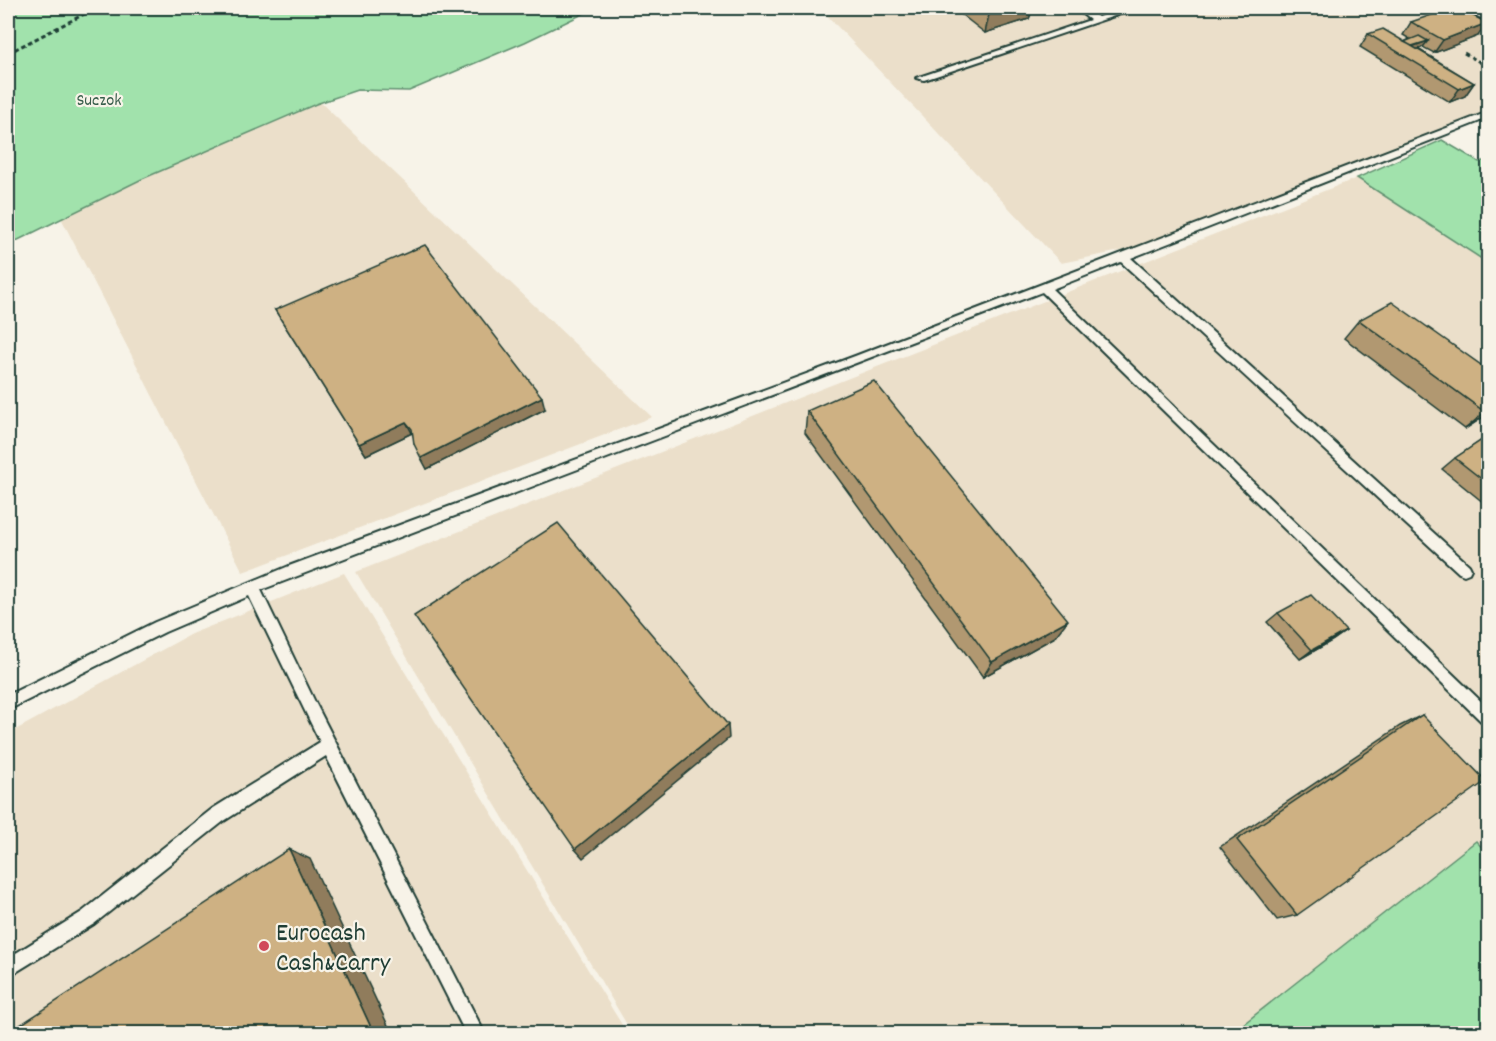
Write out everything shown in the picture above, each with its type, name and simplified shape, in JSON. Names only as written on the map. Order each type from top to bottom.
[{"type":"lane","points":[[1079,8],[1096,20]]},
{"type":"lane","points":[[921,78],[1134,8]]},
{"type":"lane","points":[[1463,8],[1488,19]]},
{"type":"lane","points":[[8,703],[160,627],[253,588],[1124,258],[1272,197],[1488,115]]},
{"type":"lane","points":[[1124,258],[1464,568]]},
{"type":"lane","points":[[1044,288],[1488,718]]},
{"type":"lane","points":[[253,588],[329,745],[476,1034]]},
{"type":"lane","points":[[8,968],[88,918],[218,815],[329,745]]},
{"type":"path","points":[[8,53],[96,8]]},
{"type":"path","points":[[1464,53],[1488,67]]},
{"type":"path","points":[[1481,62],[1488,59]]},
{"type":"shaded area","points":[[820,8],[1488,8],[1488,111],[1160,243],[1061,263]]},
{"type":"shaded area","points":[[319,101],[652,417],[243,572],[60,216]]},
{"type":"shaded area","points":[[1357,178],[1488,263],[1488,854],[1476,841],[1232,1033],[632,1033],[356,572]]},
{"type":"shaded area","points":[[344,573],[627,1033],[8,1033],[8,734],[191,634]]},
{"type":"green space","name":"Suczok","points":[[8,8],[595,8],[525,42],[409,91],[357,90],[316,104],[142,179],[8,245]]},
{"type":"green space","points":[[1442,140],[1479,162],[1488,160],[1488,263],[1357,178]]},
{"type":"green space","points":[[1476,841],[1488,854],[1488,1033],[1232,1033]]},
{"type":"building","points":[[981,8],[1011,8],[989,14]]},
{"type":"building","points":[[1458,8],[1487,23],[1443,40],[1411,22]]},
{"type":"building","points":[[1383,29],[1474,83],[1459,89],[1368,34]]},
{"type":"building","points":[[1419,36],[1428,41],[1412,46],[1404,42]]},
{"type":"building","points":[[425,245],[542,397],[421,458],[414,444],[412,429],[406,422],[359,444],[275,310]]},
{"type":"building","points":[[1392,302],[1488,370],[1488,410],[1485,412],[1359,320]]},
{"type":"building","points":[[874,381],[1068,620],[992,662],[807,411]]},
{"type":"building","points":[[1488,436],[1488,484],[1455,458]]},
{"type":"building","points":[[558,523],[728,725],[575,849],[414,616]]},
{"type":"building","points":[[1311,595],[1346,631],[1312,650],[1278,613]]},
{"type":"building","points":[[1422,715],[1486,781],[1297,915],[1237,840]]},
{"type":"building","name":"Eurocash Cash&Carry","points":[[289,849],[374,1034],[8,1034],[8,1033]]},
{"type":"place","name":"Eurocash Cash&Carry","points":[[264,946]]}]
